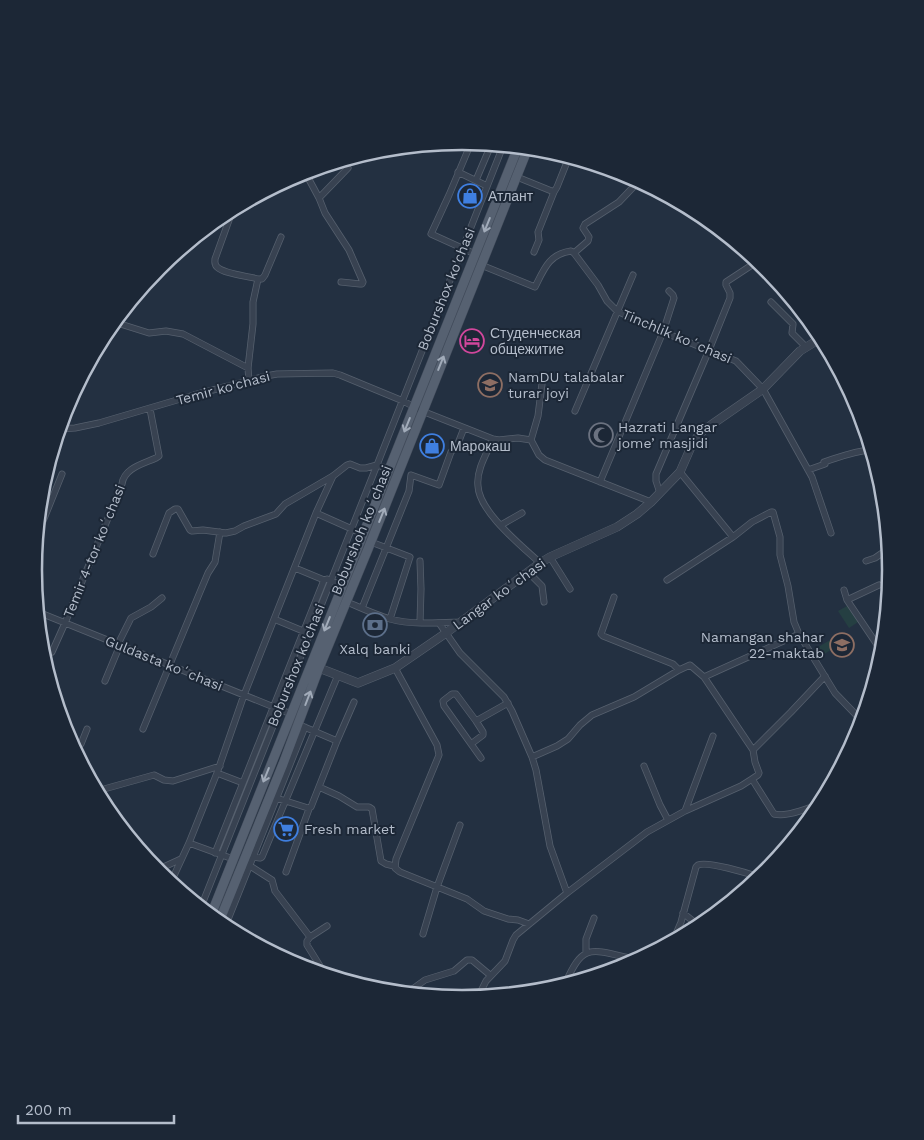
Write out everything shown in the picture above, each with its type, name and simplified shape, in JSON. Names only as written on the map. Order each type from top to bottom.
[{"type":"main road","name":"Boburshox ko'chasi","points":[[213,907],[515,154]]},
{"type":"main road","name":"Boburshoh koʻchasi","points":[[223,914],[264,820],[301,726],[319,668],[525,156]]},
{"type":"street","points":[[468,150],[431,234],[475,254]]},
{"type":"street","points":[[476,180],[488,151]]},
{"type":"street","points":[[204,900],[501,152]]},
{"type":"street","points":[[534,252],[539,238],[538,232],[566,164]]},
{"type":"street","points":[[319,198],[348,168]]},
{"type":"street","points":[[458,172],[487,186]]},
{"type":"street","points":[[517,177],[554,192]]},
{"type":"street","points":[[309,179],[325,213],[349,250],[363,282],[362,284],[340,282]]},
{"type":"street","points":[[481,265],[535,287],[550,261],[567,252],[574,253],[588,240],[589,236],[583,228],[585,224],[619,202],[633,187]]},
{"type":"street","points":[[229,221],[215,259],[215,265],[224,271],[262,279],[281,237]]},
{"type":"street","name":"Tinchlik koʻchasi","points":[[574,253],[617,311],[663,332],[736,361],[763,389],[812,477],[830,533]]},
{"type":"street","points":[[660,493],[656,474],[730,298],[726,282],[751,266]]},
{"type":"street","points":[[575,411],[633,275]]},
{"type":"street","points":[[249,381],[248,368],[253,324],[253,302],[258,278]]},
{"type":"street","points":[[600,482],[663,332],[674,298],[669,291]]},
{"type":"street","points":[[771,302],[792,324],[792,333],[806,347]]},
{"type":"street","points":[[434,320],[446,326]]},
{"type":"street","points":[[122,325],[149,333],[166,331],[190,336],[248,368]]},
{"type":"street","name":"Langar koʻchasi","points":[[319,668],[358,683],[395,668],[446,633],[540,563],[617,527],[637,514],[680,472],[699,434],[763,389],[800,351],[814,342]]},
{"type":"street","points":[[418,360],[431,365]]},
{"type":"street","name":"Temir ko'chasi","points":[[67,429],[99,423],[194,395],[276,374],[333,373],[493,439]]},
{"type":"street","points":[[542,384],[538,416],[531,440],[539,455],[545,460],[651,502]]},
{"type":"street","name":"Temir 4-tor koʻchasi","points":[[52,652],[123,478],[129,471],[159,456],[150,409]]},
{"type":"street","points":[[362,608],[409,491],[411,475],[439,485],[451,452],[457,446],[464,428]]},
{"type":"street","points":[[531,440],[518,438],[493,439],[478,476],[478,486],[482,502],[515,540],[540,563]]},
{"type":"street","points":[[808,470],[825,464],[824,462],[836,457],[864,451]]},
{"type":"street","points":[[153,554],[169,513],[175,509],[178,509],[192,531],[203,530],[226,533],[276,514],[285,504],[350,464],[360,468],[377,465],[389,470]]},
{"type":"street","points":[[680,472],[733,537]]},
{"type":"street","points":[[46,513],[62,474]]},
{"type":"street","points":[[174,875],[218,774],[244,695],[316,513],[333,476]]},
{"type":"street","points":[[667,580],[733,537],[752,522],[773,512],[780,537],[780,555],[794,622],[808,650],[834,693],[856,713]]},
{"type":"street","points":[[316,513],[363,534]]},
{"type":"street","points":[[501,525],[522,513]]},
{"type":"street","points":[[143,729],[208,573],[215,562],[220,532]]},
{"type":"street","points":[[371,542],[410,557],[390,619]]},
{"type":"street","points":[[866,561],[881,553]]},
{"type":"street","points":[[550,557],[570,589]]},
{"type":"street","points":[[420,561],[420,622]]},
{"type":"street","points":[[294,568],[343,586]]},
{"type":"street","points":[[528,572],[542,586],[544,602]]},
{"type":"street","points":[[214,853],[324,580]]},
{"type":"street","points":[[847,600],[879,585]]},
{"type":"street","points":[[844,590],[847,600],[875,642]]},
{"type":"street","points":[[614,597],[601,634],[673,664],[679,670]]},
{"type":"street","points":[[104,680],[131,618],[151,607],[162,598]]},
{"type":"street","points":[[347,602],[402,622],[460,622]]},
{"type":"street","name":"Guldasta koʻchasi","points":[[45,615],[291,714]]},
{"type":"street","points":[[274,619],[303,630]]},
{"type":"street","points":[[439,623],[460,653],[508,703],[532,757],[550,846],[567,892]]},
{"type":"street","points":[[704,677],[715,670],[736,663],[799,634]]},
{"type":"street","points":[[481,989],[490,976],[505,961],[516,935],[567,892],[647,832],[685,811],[741,786],[759,774],[753,750],[704,677],[690,665],[634,697],[592,715],[568,739],[532,757]]},
{"type":"street","points":[[394,866],[439,755],[437,745],[395,668]]},
{"type":"street","points":[[252,857],[262,857],[338,675]]},
{"type":"street","points":[[753,750],[825,676]]},
{"type":"street","points":[[471,744],[483,735],[483,732],[456,694],[452,694],[443,701],[444,706],[471,744],[481,758]]},
{"type":"street","points":[[286,872],[309,809],[354,702]]},
{"type":"street","points":[[476,721],[508,703]]},
{"type":"street","points":[[301,726],[337,741]]},
{"type":"street","points":[[80,744],[87,728]]},
{"type":"street","points":[[685,811],[713,736]]},
{"type":"street","points":[[104,789],[154,775],[164,780],[173,781],[220,766]]},
{"type":"street","points":[[644,766],[668,820]]},
{"type":"street","points":[[218,774],[242,783]]},
{"type":"street","points":[[752,779],[774,814],[788,814],[807,809]]},
{"type":"street","points":[[319,787],[357,807],[369,807],[372,809],[381,861],[394,866],[400,872],[467,899],[484,911],[529,924]]},
{"type":"street","points":[[273,797],[309,809]]},
{"type":"street","points":[[228,918],[246,864],[252,857],[264,820],[275,824]]},
{"type":"street","points":[[424,934],[437,887],[460,825]]},
{"type":"street","points":[[189,843],[233,859]]},
{"type":"street","points":[[165,867],[181,859]]},
{"type":"street","points":[[246,864],[272,880],[275,891],[310,937]]},
{"type":"street","points":[[677,930],[696,868],[699,864],[751,875]]},
{"type":"street","points":[[207,892],[218,896]]},
{"type":"street","points":[[683,913],[692,921]]},
{"type":"street","points":[[586,953],[587,934],[594,918]]},
{"type":"street","points":[[319,964],[307,941],[327,926]]},
{"type":"street","points":[[569,975],[575,964],[586,953],[600,951],[625,957]]},
{"type":"street","points":[[415,987],[425,980],[454,970],[467,960],[472,960],[490,976]]},
{"type":"green space","points":[[847,606],[858,622],[849,628],[838,611]]},
{"type":"green space","points":[[830,640],[835,647],[820,657],[815,649]]},
{"type":"place","name":"Атлант","points":[[470,196]]},
{"type":"place","name":"Студенческая общежитие","points":[[472,341]]},
{"type":"place","name":"NamDU talabalar turar joyi","points":[[490,385]]},
{"type":"place","name":"Hazrati Langar jome’ masjidi","points":[[601,435]]},
{"type":"place","name":"Марокаш","points":[[432,446]]},
{"type":"place","name":"Xalq banki","points":[[375,625]]},
{"type":"place","name":"Namangan shahar 22-maktab","points":[[842,645]]},
{"type":"place","name":"Fresh market","points":[[286,829]]}]
